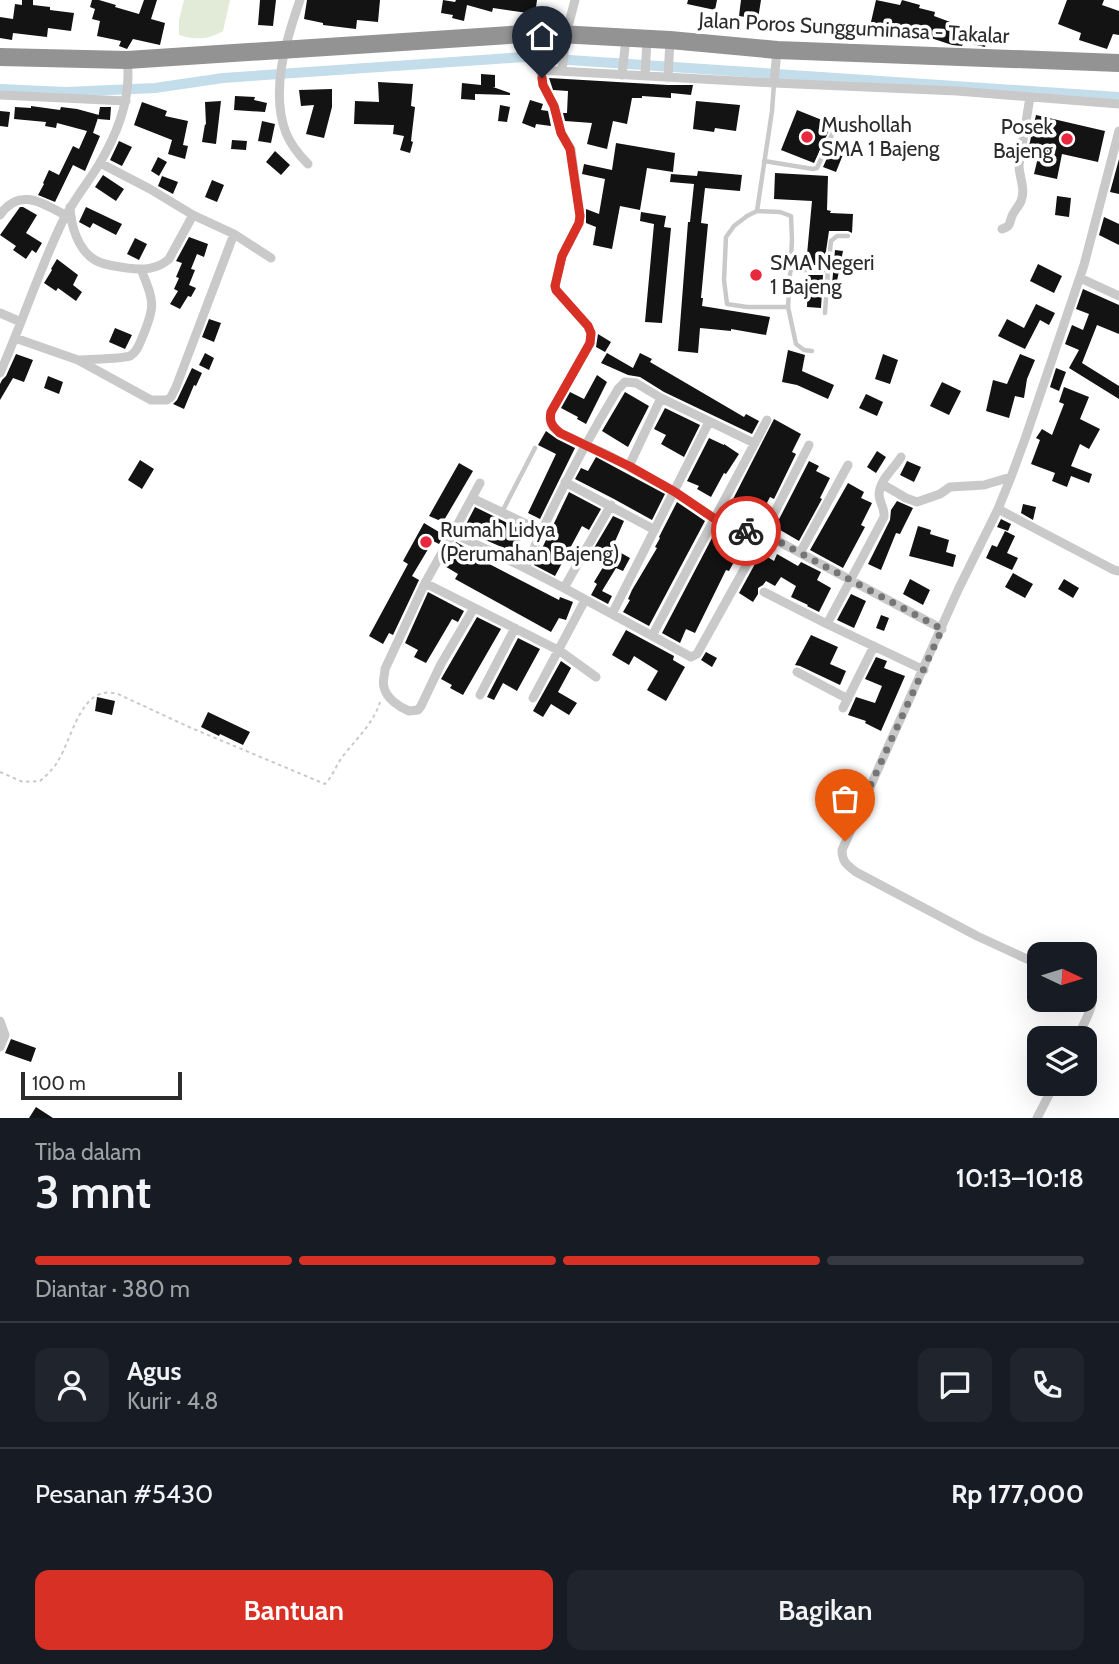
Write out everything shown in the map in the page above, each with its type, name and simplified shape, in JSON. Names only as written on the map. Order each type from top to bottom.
[{"type":"highway","name":"Jalan Poros Sungguminasa - Takalar","points":[[0,57],[128,65],[541,38],[777,55],[1119,63]]},
{"type":"street","points":[[300,0],[283,54],[280,114],[291,144],[307,164]]},
{"type":"street","points":[[562,68],[565,41],[575,0]]},
{"type":"street","points":[[541,38],[540,68],[543,85],[570,149],[580,216],[562,256],[555,286],[591,333],[590,343],[551,412],[553,427],[675,492],[715,519],[774,539],[942,629]]},
{"type":"street","points":[[622,73],[625,45]]},
{"type":"street","points":[[645,74],[647,45]]},
{"type":"street","points":[[668,75],[670,46]]},
{"type":"street","points":[[774,82],[777,55]]},
{"type":"street","points":[[0,373],[4,355],[15,338],[65,215],[110,145],[127,98],[128,65]]},
{"type":"street","points":[[540,68],[957,91],[1119,104]]},
{"type":"street","points":[[0,95],[127,98]]},
{"type":"street","points":[[1002,229],[1011,224],[1024,192],[1019,165],[1030,97]]},
{"type":"street","points":[[1027,959],[914,904],[856,872],[845,864],[842,850],[972,560],[998,509],[1026,439],[1080,278],[1119,131]]},
{"type":"street","points":[[100,163],[193,215],[234,234],[271,258]]},
{"type":"street","points":[[0,215],[6,206],[14,201],[33,200],[65,215]]},
{"type":"street","points":[[70,206],[72,227],[87,254],[107,265],[141,270],[157,267],[169,259],[193,215]]},
{"type":"street","points":[[15,338],[78,360],[151,400],[167,400],[176,387],[234,234]]},
{"type":"street","points":[[78,360],[122,358],[132,355],[138,348],[152,315],[153,304],[141,270]]},
{"type":"street","points":[[1080,278],[1119,296]]},
{"type":"street","points":[[0,313],[21,322]]},
{"type":"street","points":[[525,569],[585,444],[618,388],[625,382],[636,383],[754,443]]},
{"type":"street","points":[[629,466],[661,398]]},
{"type":"street","points":[[652,636],[767,420]]},
{"type":"street","points":[[612,614],[709,422]]},
{"type":"street","points":[[453,533],[564,588],[687,655],[696,656],[809,445]]},
{"type":"street","points":[[827,624],[884,517],[879,497],[882,484],[901,457]]},
{"type":"street","points":[[800,553],[848,465]]},
{"type":"street","points":[[882,484],[906,499],[917,502],[940,494],[950,487],[984,485],[1011,477]]},
{"type":"street","points":[[565,482],[655,530]]},
{"type":"street","points":[[474,608],[442,664],[425,702],[418,710],[409,711],[396,704],[384,690],[387,664],[425,583],[480,483]]},
{"type":"street","points":[[472,498],[541,531]]},
{"type":"street","points":[[564,588],[611,505]]},
{"type":"street","points":[[998,509],[1119,571]]},
{"type":"street","points":[[425,583],[560,651],[596,677]]},
{"type":"street","points":[[764,592],[924,670]]},
{"type":"street","points":[[533,698],[585,600]]},
{"type":"street","points":[[480,695],[515,628]]},
{"type":"street","points":[[843,708],[874,646]]},
{"type":"street","points":[[797,672],[848,699]]},
{"type":"street","points":[[0,1021],[5,1035],[0,1047]]},
{"type":"street","points":[[1037,1118],[1048,1096]]},
{"type":"lane","points":[[757,211],[774,82]]},
{"type":"lane","points":[[764,161],[817,168],[835,128]]},
{"type":"lane","points":[[789,307],[727,304],[724,279],[726,237],[734,226],[757,211],[780,212],[791,216],[789,307],[796,344],[804,350],[812,351]]},
{"type":"lane","points":[[825,313],[831,241],[837,236],[848,236]]},
{"type":"lane","points":[[790,270],[828,270]]},
{"type":"lane","points":[[502,513],[535,448]]},
{"type":"path","points":[[0,772],[23,782],[40,781],[58,762],[89,700],[110,691],[325,784],[375,715],[384,690]]},
{"type":"green space","points":[[184,0],[230,0],[223,31],[201,38],[179,35],[179,20]]},
{"type":"building","points":[[22,0],[33,0],[33,5],[50,7],[50,10],[74,13],[71,31],[48,28],[47,37],[13,33],[12,40],[0,38],[0,17],[13,19],[15,4],[22,5]]},
{"type":"building","points":[[92,0],[139,14],[144,0],[157,0],[151,19],[165,23],[160,45],[133,39],[127,49],[119,46],[121,41],[97,36],[100,21],[92,19],[95,9],[90,7]]},
{"type":"building","points":[[260,0],[276,0],[273,26],[258,25]]},
{"type":"building","points":[[307,0],[380,0],[378,22],[357,20],[356,29],[323,25],[304,19]]},
{"type":"building","points":[[443,0],[537,0],[535,14],[493,8],[492,12],[467,5],[464,21],[441,13]]},
{"type":"building","points":[[688,0],[717,0],[715,10],[687,4]]},
{"type":"building","points":[[741,0],[761,0],[758,19],[739,16]]},
{"type":"building","points":[[876,0],[900,5],[902,0],[920,5],[919,8],[935,12],[934,16],[972,30],[989,33],[985,47],[964,42],[962,46],[952,45],[871,22]]},
{"type":"building","points":[[1067,0],[1104,0],[1102,5],[1119,11],[1119,35],[1113,34],[1107,49],[1079,40],[1081,33],[1058,24]]},
{"type":"building","points":[[481,74],[495,75],[493,87],[510,95],[475,94],[475,100],[461,99],[462,83],[481,85]]},
{"type":"building","points":[[549,78],[693,85],[691,95],[671,93],[671,98],[632,98],[627,124],[613,121],[607,149],[587,144],[592,123],[565,121],[563,113],[567,113],[568,91],[553,90]]},
{"type":"building","points":[[378,82],[413,84],[411,106],[415,107],[410,153],[400,150],[404,136],[393,134],[394,125],[354,124],[355,101],[379,102]]},
{"type":"building","points":[[332,89],[332,107],[324,138],[306,134],[314,105],[301,106],[299,90]]},
{"type":"building","points":[[235,96],[255,97],[254,100],[267,103],[265,112],[234,110]]},
{"type":"building","points":[[530,100],[543,104],[541,110],[548,111],[551,126],[536,124],[535,128],[522,123]]},
{"type":"building","points":[[221,101],[216,144],[202,142],[206,125],[205,102]]},
{"type":"building","points":[[696,101],[740,105],[736,131],[693,129]]},
{"type":"building","points":[[142,102],[167,111],[165,116],[188,121],[183,145],[188,146],[185,159],[168,154],[172,140],[134,125]]},
{"type":"building","points":[[500,105],[510,107],[507,122],[498,121]]},
{"type":"building","points":[[15,107],[60,110],[61,107],[77,109],[99,115],[93,133],[100,136],[85,171],[73,165],[55,202],[38,195],[43,183],[49,170],[59,175],[73,146],[79,149],[87,131],[57,123],[56,128],[45,126],[46,122],[14,119]]},
{"type":"building","points":[[100,107],[111,107],[110,120],[98,119]]},
{"type":"building","name":"Mushollah SMA 1 Bajeng","points":[[797,110],[832,124],[814,163],[781,150]]},
{"type":"building","points":[[0,111],[10,112],[8,127],[0,126]]},
{"type":"building","name":"Posek Bajeng","points":[[1036,115],[1105,131],[1098,162],[1062,154],[1057,179],[1034,174],[1040,149],[1029,146]]},
{"type":"building","points":[[262,121],[275,124],[271,143],[258,141]]},
{"type":"building","points":[[232,140],[247,141],[246,150],[231,149]]},
{"type":"building","points":[[119,141],[132,147],[122,166],[110,160]]},
{"type":"building","points":[[616,143],[675,153],[673,172],[647,168],[640,210],[620,206],[612,249],[593,245],[596,227],[586,223],[586,209],[599,214],[605,179],[582,174],[584,164],[612,170]]},
{"type":"building","points":[[832,147],[844,152],[836,172],[823,167]]},
{"type":"building","points":[[275,151],[290,165],[281,175],[266,162]]},
{"type":"building","points":[[158,157],[167,162],[159,176],[151,171]]},
{"type":"building","points":[[1119,159],[1119,194],[1110,192]]},
{"type":"building","points":[[698,171],[742,175],[740,191],[705,188],[701,223],[708,224],[702,306],[770,317],[766,335],[731,329],[700,328],[698,353],[678,351],[688,222],[694,184],[670,182],[671,174],[697,176]]},
{"type":"building","points":[[775,173],[828,176],[827,210],[831,211],[830,213],[853,214],[852,233],[829,231],[824,265],[806,265],[812,201],[774,199]]},
{"type":"building","points":[[103,175],[124,189],[116,201],[95,187]]},
{"type":"building","points":[[162,176],[178,182],[173,194],[158,186]]},
{"type":"building","points":[[212,180],[224,185],[217,202],[205,197]]},
{"type":"building","points":[[1057,196],[1071,198],[1069,217],[1055,215]]},
{"type":"building","points":[[20,207],[37,215],[26,233],[42,243],[36,253],[32,250],[26,259],[13,250],[16,246],[0,235]]},
{"type":"building","points":[[86,207],[122,224],[116,235],[93,223],[90,228],[79,222]]},
{"type":"building","points":[[641,212],[666,216],[664,227],[671,228],[662,323],[645,322],[654,224],[640,221]]},
{"type":"building","points":[[1104,217],[1119,224],[1119,245],[1099,235]]},
{"type":"building","points":[[189,237],[208,244],[204,257],[197,254],[191,269],[195,270],[189,285],[196,288],[180,309],[170,304],[178,291],[174,289],[182,263],[176,261]]},
{"type":"building","points":[[135,238],[147,244],[139,260],[127,254]]},
{"type":"building","points":[[835,250],[843,251],[836,286],[832,285]]},
{"type":"building","points":[[57,259],[78,275],[73,285],[82,292],[76,301],[58,288],[56,291],[44,283]]},
{"type":"building","points":[[1038,264],[1062,276],[1054,293],[1030,281]]},
{"type":"building","points":[[808,275],[823,275],[821,308],[807,307]]},
{"type":"building","points":[[1083,289],[1119,305],[1119,334],[1097,325],[1082,363],[1119,386],[1119,399],[1069,368],[1079,350],[1065,344],[1072,325],[1083,330],[1089,314],[1076,309]]},
{"type":"building","points":[[1036,304],[1055,313],[1049,325],[1040,320],[1025,349],[998,336],[1007,319],[1024,328]]},
{"type":"building","points":[[209,319],[221,323],[214,342],[202,337]]},
{"type":"building","points":[[115,328],[132,335],[125,349],[109,342]]},
{"type":"building","points":[[598,334],[611,342],[605,352],[596,347]]},
{"type":"building","points":[[788,350],[805,355],[802,371],[834,385],[828,399],[797,385],[782,382]]},
{"type":"building","points":[[205,353],[214,358],[209,370],[199,365]]},
{"type":"building","points":[[607,353],[633,368],[640,353],[652,359],[650,362],[744,417],[746,414],[759,421],[752,434],[664,392],[640,377],[628,375],[601,363]]},
{"type":"building","points":[[16,354],[33,360],[24,382],[13,378],[0,400],[0,384]]},
{"type":"building","points":[[883,354],[898,360],[890,384],[875,379]]},
{"type":"building","points":[[1020,354],[1035,360],[1027,379],[1024,398],[1015,396],[1009,418],[986,411],[993,380],[1007,384]]},
{"type":"building","points":[[192,368],[202,373],[184,409],[173,404]]},
{"type":"building","points":[[1056,368],[1066,372],[1059,391],[1050,387]]},
{"type":"building","points":[[597,375],[607,382],[586,424],[561,408],[570,392],[584,399]]},
{"type":"building","points":[[48,376],[63,382],[59,394],[44,388]]},
{"type":"building","points":[[942,382],[961,391],[949,415],[930,406]]},
{"type":"building","points":[[1064,387],[1089,397],[1080,419],[1100,429],[1089,449],[1080,444],[1071,466],[1092,474],[1089,483],[1071,476],[1067,487],[1052,481],[1055,473],[1031,464],[1040,440],[1036,438],[1042,429],[1052,435],[1064,404],[1059,402]]},
{"type":"building","points":[[625,392],[649,406],[628,447],[602,431]]},
{"type":"building","points":[[866,394],[883,402],[877,416],[859,408]]},
{"type":"building","points":[[665,408],[700,425],[684,457],[661,444],[666,435],[654,429]]},
{"type":"building","points":[[774,419],[801,434],[792,452],[796,454],[774,499],[770,497],[757,522],[729,507]]},
{"type":"building","points":[[546,431],[575,448],[540,519],[528,513],[556,454],[538,445]]},
{"type":"building","points":[[709,438],[739,454],[726,474],[724,473],[711,497],[697,489],[699,486],[687,481]]},
{"type":"building","points":[[877,451],[886,457],[876,473],[867,467]]},
{"type":"building","points":[[596,457],[665,494],[652,520],[575,479],[581,468],[588,471]]},
{"type":"building","points":[[140,460],[154,469],[142,489],[128,480]]},
{"type":"building","points":[[809,461],[819,466],[816,471],[830,478],[799,541],[775,527]]},
{"type":"building","points":[[907,461],[921,467],[914,482],[900,475]]},
{"type":"building","points":[[459,463],[473,471],[443,522],[429,516]]},
{"type":"building","points":[[848,483],[864,492],[861,498],[872,503],[861,525],[865,527],[843,568],[810,550]]},
{"type":"building","points":[[569,492],[601,509],[589,530],[582,526],[555,576],[534,565]]},
{"type":"building","points":[[897,501],[913,508],[900,534],[896,533],[881,570],[868,564]]},
{"type":"building","points":[[677,502],[705,521],[649,626],[623,612],[632,590],[657,548],[655,547],[659,537]]},
{"type":"building","points":[[1023,504],[1036,507],[1033,520],[1021,513]]},
{"type":"building","points":[[475,507],[524,531],[515,553],[463,530]]},
{"type":"building","points":[[613,516],[624,521],[609,555],[594,548]]},
{"type":"building","points":[[1001,519],[1011,524],[1008,531],[997,527]]},
{"type":"building","points":[[424,523],[444,535],[439,544],[433,541],[412,576],[419,580],[393,635],[389,633],[383,644],[369,636],[408,564],[403,561]]},
{"type":"building","points":[[918,526],[931,530],[930,534],[949,540],[946,552],[956,555],[953,567],[909,556]]},
{"type":"building","points":[[726,531],[748,539],[746,543],[749,546],[739,563],[735,560],[729,571],[726,570],[695,633],[686,629],[680,643],[662,633],[712,538],[720,543]]},
{"type":"building","points":[[1005,531],[1015,536],[1007,553],[1018,558],[1012,570],[986,558],[992,545],[997,547]]},
{"type":"building","points":[[456,542],[470,550],[468,553],[559,600],[560,597],[573,602],[566,620],[559,618],[551,632],[455,579],[458,574],[443,565]]},
{"type":"building","points":[[614,549],[630,558],[623,571],[616,568],[602,591],[612,596],[608,604],[591,595],[597,584],[594,582]]},
{"type":"building","points":[[761,553],[774,561],[777,554],[798,566],[801,562],[821,572],[817,580],[831,588],[819,612],[791,597],[796,586],[781,577],[775,586],[766,581],[758,588],[753,602],[739,593]]},
{"type":"building","points":[[1013,573],[1033,584],[1025,598],[1005,587]]},
{"type":"building","points":[[910,579],[930,590],[923,605],[903,594]]},
{"type":"building","points":[[1064,579],[1079,588],[1073,598],[1058,589]]},
{"type":"building","points":[[428,592],[464,611],[458,622],[452,619],[426,663],[414,657],[418,650],[405,643]]},
{"type":"building","points":[[851,594],[866,601],[854,628],[837,620]]},
{"type":"building","points":[[881,615],[889,618],[884,631],[876,628]]},
{"type":"building","points":[[477,617],[501,629],[463,695],[441,679]]},
{"type":"building","points":[[626,630],[674,656],[673,660],[685,667],[666,701],[647,690],[658,671],[634,656],[629,665],[612,655]]},
{"type":"building","points":[[811,635],[838,647],[830,664],[846,671],[840,685],[795,665]]},
{"type":"building","points":[[518,638],[540,649],[517,691],[503,683],[494,700],[487,697]]},
{"type":"building","points":[[706,652],[717,658],[712,667],[701,660]]},
{"type":"building","points":[[876,657],[887,661],[884,668],[905,676],[881,731],[865,723],[866,721],[848,715],[856,697],[875,703],[882,686],[865,679]]},
{"type":"building","points":[[561,661],[571,668],[558,692],[577,703],[569,715],[551,704],[543,717],[533,711]]},
{"type":"building","points":[[97,697],[115,701],[112,715],[95,711]]},
{"type":"building","points":[[208,712],[250,732],[243,745],[201,727]]},
{"type":"building","points":[[11,1039],[36,1048],[31,1062],[5,1053]]},
{"type":"building","points":[[36,1107],[53,1118],[29,1118]]},
{"type":"waterway","points":[[0,89],[66,92],[155,88],[223,78],[524,57],[1119,97]]},
{"type":"way so far","points":[[746,531],[774,539],[942,629],[845,841]]},
{"type":"place","name":"Mushollah SMA 1 Bajeng","points":[[807,137]]},
{"type":"place","name":"Posek Bajeng","points":[[1067,139]]},
{"type":"place","name":"SMA Negeri 1 Bajeng","points":[[756,275]]},
{"type":"place","name":"Rumah Lidya (Perumahan Bajeng)","points":[[426,542]]},
{"type":"route","points":[[542,78],[554,106],[561,133],[570,149],[580,216],[562,256],[555,286],[591,331],[590,343],[551,412],[553,427],[675,492],[715,519],[746,531]]}]
